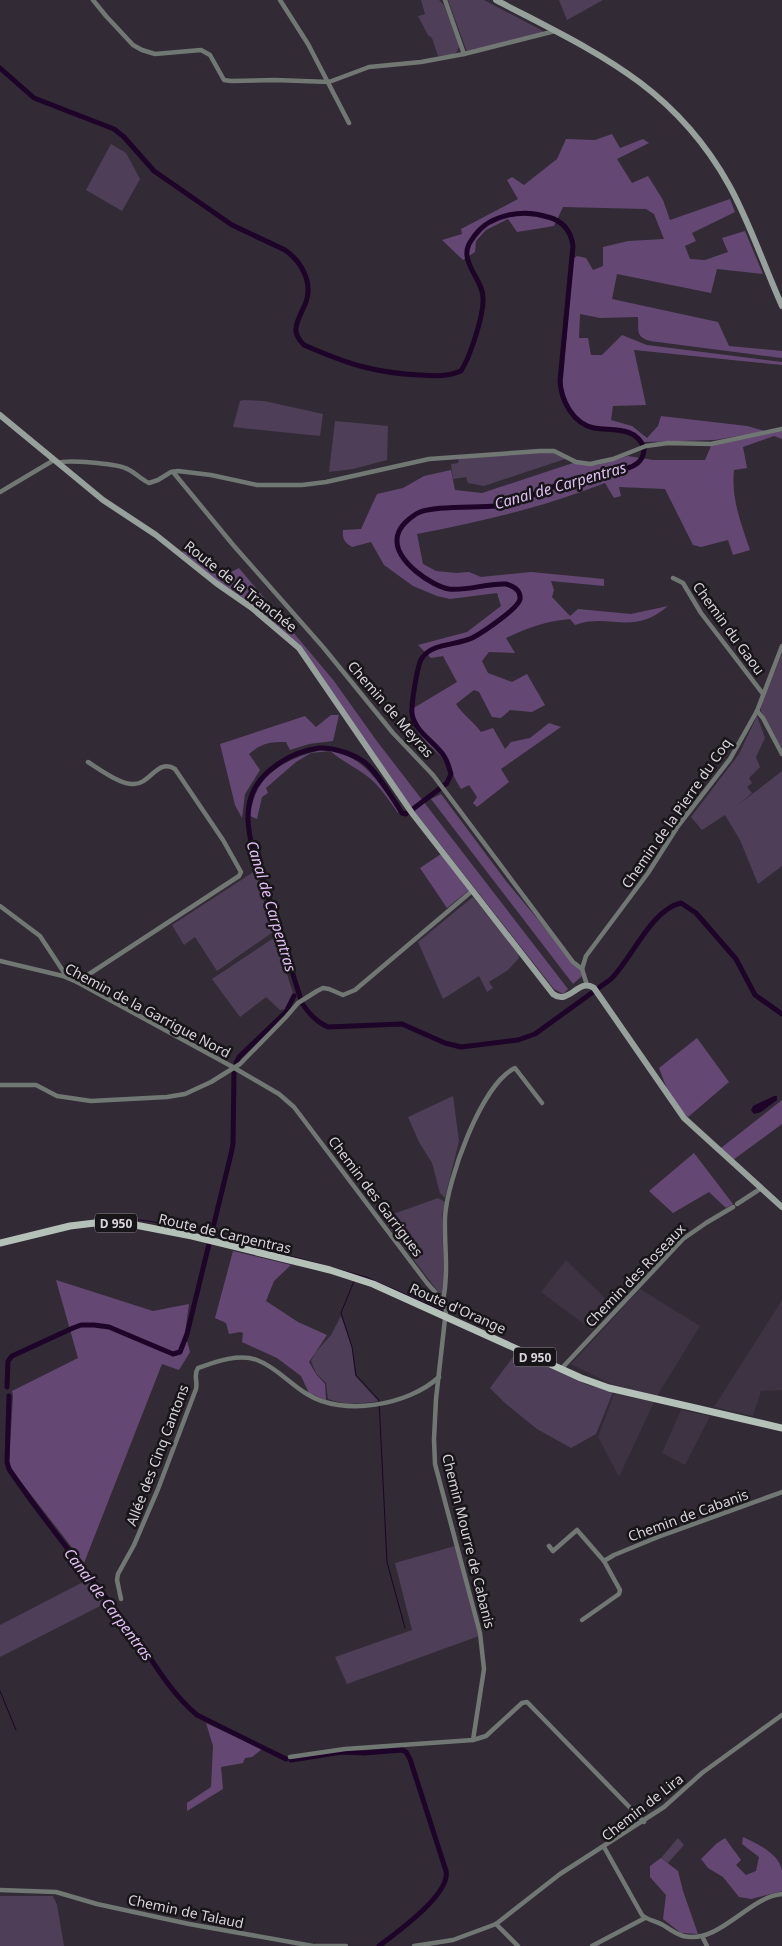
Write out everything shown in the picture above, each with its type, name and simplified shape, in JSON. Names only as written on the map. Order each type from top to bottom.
[{"type":"main road","name":"Route de Carpentras","points":[[0,1243],[83,1224],[118,1223],[169,1231],[296,1262]]},
{"type":"main road","name":"Route d'Orange","points":[[296,1262],[366,1281],[561,1369],[609,1388],[782,1428]]},
{"type":"street","points":[[93,0],[133,45],[155,54],[201,50],[210,55],[224,80],[329,82],[369,68],[421,62],[464,54],[555,31]]},
{"type":"street","points":[[280,0],[308,44],[349,123]]},
{"type":"street","points":[[445,0],[464,54]]},
{"type":"street","points":[[496,0],[616,65],[639,80],[678,114],[698,138],[730,186],[782,306]]},
{"type":"street","name":"Route de la Tranchée","points":[[0,415],[103,500],[156,535],[216,583],[252,608],[299,648],[410,810],[553,994],[561,997],[570,995],[587,985]]},
{"type":"street","points":[[0,492],[56,462],[117,466],[131,471],[149,483],[173,472],[211,475],[257,485],[302,484],[326,482],[400,464],[451,456],[554,451],[576,462],[590,464],[612,459],[644,446],[668,443],[712,444],[782,429]]},
{"type":"street","name":"Chemin de Meyras","points":[[173,472],[234,546],[285,601],[393,733],[421,761],[573,962],[582,969]]},
{"type":"street","name":"Chemin du Gaou","points":[[673,578],[683,583],[701,613],[763,694]]},
{"type":"street","name":"Chemin de la Pierre du Coq","points":[[582,969],[586,956],[648,873],[688,812],[730,759],[756,711],[782,646]]},
{"type":"street","points":[[756,711],[763,718],[782,754]]},
{"type":"street","points":[[77,982],[210,896],[239,876],[241,872],[223,840],[175,768],[166,765],[162,766],[142,782],[132,785],[113,777],[88,762]]},
{"type":"street","points":[[0,1085],[36,1085],[57,1096],[81,1100],[147,1099],[185,1094],[200,1088],[235,1068],[299,1002],[323,988],[343,996],[354,990],[473,892]]},
{"type":"street","points":[[0,906],[40,936],[67,977]]},
{"type":"street","name":"Chemin de la Garrigue Nord","points":[[0,961],[67,977],[235,1068],[279,1094]]},
{"type":"street","points":[[582,969],[587,985],[596,990],[675,1108],[760,1189],[782,1207]]},
{"type":"street","points":[[446,1316],[443,1301],[447,1270],[445,1216],[458,1158],[480,1110],[497,1084],[514,1068],[542,1103]]},
{"type":"street","name":"Chemin des Garrigues","points":[[279,1094],[299,1113],[427,1283],[443,1301]]},
{"type":"street","name":"Chemin des Roseaux","points":[[561,1369],[683,1239],[706,1222],[760,1189]]},
{"type":"street","name":"Chemin Mourre de Cabanis","points":[[446,1316],[436,1399],[434,1439],[436,1464],[477,1619],[484,1664],[472,1740]]},
{"type":"street","name":"Allée des Cinq Cantons","points":[[121,1599],[117,1580],[118,1574],[134,1545],[158,1489],[196,1389],[195,1375],[198,1368],[234,1358],[256,1359],[308,1396],[332,1406],[375,1405],[416,1392],[439,1377]]},
{"type":"street","name":"Chemin de Cabanis","points":[[604,1561],[658,1536],[782,1492]]},
{"type":"street","points":[[549,1546],[553,1551],[577,1530],[604,1561],[620,1590],[619,1594],[582,1620]]},
{"type":"street","points":[[290,1758],[345,1749],[472,1740],[486,1736],[522,1703],[527,1702],[644,1822]]},
{"type":"street","name":"Chemin de Lira","points":[[645,1918],[635,1906],[604,1847],[644,1822],[702,1773],[782,1715]]},
{"type":"street","points":[[414,1946],[453,1940],[496,1924],[560,1874],[604,1847]]},
{"type":"street","name":"Chemin de Talaud","points":[[0,1890],[56,1892],[97,1904],[189,1924],[314,1946],[346,1946]]},
{"type":"street","points":[[592,1946],[645,1918],[653,1919],[681,1935],[702,1936],[767,1898],[782,1894]]},
{"type":"street","points":[[496,1924],[518,1946]]},
{"type":"street","points":[[702,1936],[707,1946]]},
{"type":"shaded area","points":[[421,0],[439,0],[444,5],[459,45],[457,52],[438,56],[432,38],[428,35],[418,16],[425,14]]},
{"type":"shaded area","points":[[448,0],[484,0],[543,31],[543,33],[467,52]]},
{"type":"shaded area","points":[[559,0],[603,0],[567,20]]},
{"type":"shaded area","points":[[612,134],[620,148],[643,139],[649,143],[617,159],[632,183],[648,176],[663,200],[670,220],[730,199],[735,212],[692,233],[696,241],[685,246],[690,259],[705,260],[728,252],[722,238],[745,231],[763,274],[717,269],[711,293],[617,274],[612,299],[718,322],[729,346],[782,351],[782,358],[650,341],[640,335],[638,317],[600,318],[580,314],[579,338],[588,338],[591,355],[602,355],[622,335],[647,345],[782,362],[782,365],[634,350],[646,405],[613,406],[611,420],[632,426],[647,438],[658,426],[661,416],[747,426],[765,431],[715,440],[644,442],[633,434],[588,423],[578,418],[569,408],[562,391],[573,259],[577,256],[586,258],[593,270],[603,266],[603,247],[628,241],[664,239],[654,214],[646,209],[563,207],[554,226],[517,232],[508,219],[486,230],[476,241],[475,252],[463,260],[442,240],[462,234],[461,229],[518,199],[507,180],[512,177],[524,185],[557,159],[566,139],[595,140]]},
{"type":"shaded area","points":[[111,144],[126,153],[140,179],[122,211],[86,190]]},
{"type":"shaded area","points":[[240,401],[264,401],[323,414],[320,436],[233,427]]},
{"type":"shaded area","points":[[335,421],[388,426],[387,460],[353,469],[329,472]]},
{"type":"shaded area","points":[[782,431],[782,439],[774,436],[743,447],[747,468],[734,470],[733,481],[738,511],[750,550],[733,555],[728,540],[701,547],[693,545],[665,489],[619,487],[621,496],[614,498],[605,483],[558,500],[512,513],[417,534],[423,564],[436,571],[469,572],[481,577],[531,572],[604,579],[604,586],[551,581],[554,590],[552,597],[570,616],[578,609],[631,614],[668,606],[655,615],[632,622],[599,621],[575,625],[570,619],[545,623],[506,638],[515,653],[489,652],[482,661],[488,673],[512,682],[527,674],[545,705],[532,712],[510,710],[501,718],[492,717],[479,692],[474,690],[456,704],[481,732],[493,728],[505,749],[511,742],[530,738],[549,723],[561,727],[501,769],[509,782],[477,807],[473,803],[477,797],[469,785],[461,789],[446,762],[418,732],[414,725],[412,709],[457,682],[443,656],[431,658],[418,645],[467,632],[501,606],[497,593],[450,599],[437,596],[413,586],[384,565],[371,542],[352,547],[344,540],[343,530],[361,529],[377,494],[403,488],[424,476],[451,470],[455,490],[482,493],[576,462],[581,465],[597,465],[628,456],[653,460],[705,460],[711,446]]},
{"type":"shaded area","points":[[549,451],[565,459],[484,486],[468,483],[466,477],[453,479],[451,464],[458,463],[459,458]]},
{"type":"shaded area","points":[[188,549],[212,572],[231,584],[231,572],[239,568],[334,681],[376,740],[568,989],[563,994],[554,989],[411,807],[311,662],[182,552]]},
{"type":"shaded area","points":[[782,654],[782,749],[761,711],[761,705]]},
{"type":"shaded area","points":[[331,715],[339,715],[333,741],[309,744],[290,750],[286,742],[270,743],[258,747],[249,754],[260,770],[245,794],[242,818],[235,805],[220,744],[305,716],[316,727]]},
{"type":"shaded area","points":[[757,716],[765,738],[756,757],[760,767],[749,778],[752,783],[747,787],[752,793],[738,805],[782,771],[782,866],[758,884],[740,840],[725,815],[702,830],[691,817],[739,754]]},
{"type":"shaded area","points":[[322,750],[330,751],[311,753],[296,762],[266,788],[268,793],[262,797],[257,819],[250,816],[256,793],[269,774],[290,761],[306,754]]},
{"type":"shaded area","points":[[330,751],[348,756],[367,770],[376,779],[399,811],[398,813],[384,793],[371,780]]},
{"type":"shaded area","points":[[441,794],[506,881],[580,970],[582,976],[573,984],[431,799]]},
{"type":"shaded area","points":[[441,854],[469,890],[447,908],[420,868]]},
{"type":"shaded area","points":[[255,871],[273,932],[217,971],[195,937],[184,945],[172,925]]},
{"type":"shaded area","points":[[473,897],[518,953],[519,958],[508,970],[489,982],[493,988],[487,992],[479,976],[443,999],[418,942]]},
{"type":"shaded area","points":[[275,937],[293,993],[286,1009],[280,1010],[266,997],[240,1017],[212,979]]},
{"type":"shaded area","points":[[697,1038],[729,1082],[688,1117],[674,1101],[659,1068]]},
{"type":"shaded area","points":[[453,1096],[459,1141],[445,1198],[440,1193],[432,1163],[419,1142],[408,1117]]},
{"type":"shaded area","points":[[777,1096],[777,1100],[761,1112],[754,1114],[751,1110],[753,1106]]},
{"type":"shaded area","points":[[782,1100],[782,1124],[733,1160],[721,1148]]},
{"type":"shaded area","points":[[694,1153],[733,1204],[726,1208],[709,1192],[673,1213],[649,1191]]},
{"type":"shaded area","points":[[438,1198],[445,1202],[442,1216],[444,1284],[442,1293],[439,1293],[382,1218]]},
{"type":"shaded area","points":[[233,1251],[291,1265],[274,1281],[266,1301],[298,1322],[327,1335],[309,1362],[325,1384],[326,1400],[309,1393],[301,1376],[277,1358],[242,1342],[243,1333],[229,1334],[226,1323],[215,1318]]},
{"type":"shaded area","points":[[566,1260],[614,1307],[592,1330],[541,1292]]},
{"type":"shaded area","points":[[56,1280],[153,1311],[189,1304],[185,1333],[190,1352],[179,1370],[162,1364],[84,1563],[11,1469],[9,1462],[12,1391],[78,1358]]},
{"type":"shaded area","points":[[640,1289],[700,1326],[657,1396],[611,1384],[571,1364]]},
{"type":"shaded area","points":[[782,1300],[782,1390],[761,1391],[753,1416],[714,1407]]},
{"type":"shaded area","points":[[341,1316],[352,1347],[355,1376],[378,1401],[352,1403],[328,1399],[326,1383],[316,1373],[311,1361],[315,1353],[331,1335]]},
{"type":"shaded area","points":[[516,1353],[588,1385],[613,1392],[596,1434],[571,1448],[537,1429],[506,1404],[490,1388]]},
{"type":"shaded area","points":[[614,1394],[654,1402],[619,1477],[598,1437]]},
{"type":"shaded area","points":[[681,1410],[710,1416],[685,1465],[662,1453]]},
{"type":"shaded area","points":[[455,1546],[479,1636],[347,1684],[335,1657],[412,1630],[395,1563]]},
{"type":"shaded area","points":[[87,1580],[104,1604],[0,1657],[0,1625]]},
{"type":"shaded area","points":[[206,1723],[262,1749],[252,1757],[245,1758],[243,1763],[221,1767],[223,1789],[187,1811],[187,1803],[211,1787],[213,1746]]},
{"type":"shaded area","points":[[743,1837],[767,1850],[777,1859],[782,1871],[782,1891],[751,1899],[739,1897],[723,1877],[708,1868],[701,1859],[725,1838],[741,1860],[736,1865],[746,1875],[756,1871],[759,1857],[742,1844]]},
{"type":"shaded area","points":[[678,1838],[684,1845],[668,1863],[661,1858]]},
{"type":"shaded area","points":[[661,1858],[678,1871],[698,1934],[681,1933],[663,1919],[666,1895],[650,1877],[650,1866]]},
{"type":"shaded area","points":[[0,1896],[53,1896],[57,1905],[64,1946],[0,1946]]},
{"type":"waterway","name":"Canal de Carpentras","points":[[0,68],[34,98],[114,129],[124,137],[154,171],[232,225],[285,250],[301,266],[307,280],[308,294],[297,325],[296,333],[298,337],[304,345],[360,366],[388,372],[430,376],[446,375],[461,371],[476,336],[483,305],[481,287],[470,267],[467,256],[468,247],[475,235],[490,222],[508,215],[528,213],[558,221],[568,231],[573,246],[560,381],[563,396],[570,410],[580,422],[594,428],[630,433],[640,441],[644,448],[643,457],[640,461],[625,469],[567,482],[522,499],[495,506],[442,508],[423,511],[409,519],[401,528],[397,536],[398,548],[408,564],[424,578],[449,589],[506,584],[518,591],[520,599],[507,614],[479,634],[468,640],[433,649],[422,658],[418,669],[412,714],[421,732],[444,756],[451,774],[447,783],[409,812],[406,814],[402,813],[379,778],[363,761],[330,749],[319,748],[309,750],[288,758],[269,771],[255,788],[249,803],[248,814],[251,842],[302,1003],[310,1014],[328,1027],[402,1024],[445,1043],[461,1047],[518,1040],[535,1034],[611,979],[661,914],[681,903],[696,913],[736,959],[755,995],[782,1014]]},
{"type":"waterway","name":"Canal de Carpentras","points":[[236,1063],[239,1057],[286,1012],[294,996]]},
{"type":"waterway","name":"Canal de Carpentras","points":[[7,1387],[8,1361],[12,1356],[81,1325],[109,1327],[173,1354],[180,1352],[187,1334],[233,1144],[234,1073]]},
{"type":"waterway","name":"Canal de Carpentras","points":[[98,1218],[135,1219],[173,1225],[323,1265]]},
{"type":"waterway","points":[[337,1269],[366,1277],[443,1311]]},
{"type":"waterway","points":[[354,1281],[341,1313],[352,1347],[356,1375],[379,1400],[387,1562],[405,1628]]},
{"type":"waterway","name":"Canal de Carpentras","points":[[9,1396],[7,1462],[9,1469],[129,1627],[169,1685],[197,1715],[286,1759]]},
{"type":"waterway","points":[[0,1691],[16,1730]]},
{"type":"waterway","name":"Canal de Carpentras","points":[[291,1760],[342,1752],[364,1753],[402,1750],[406,1752],[410,1759],[446,1871],[445,1880],[440,1891],[421,1912],[379,1946]]}]
